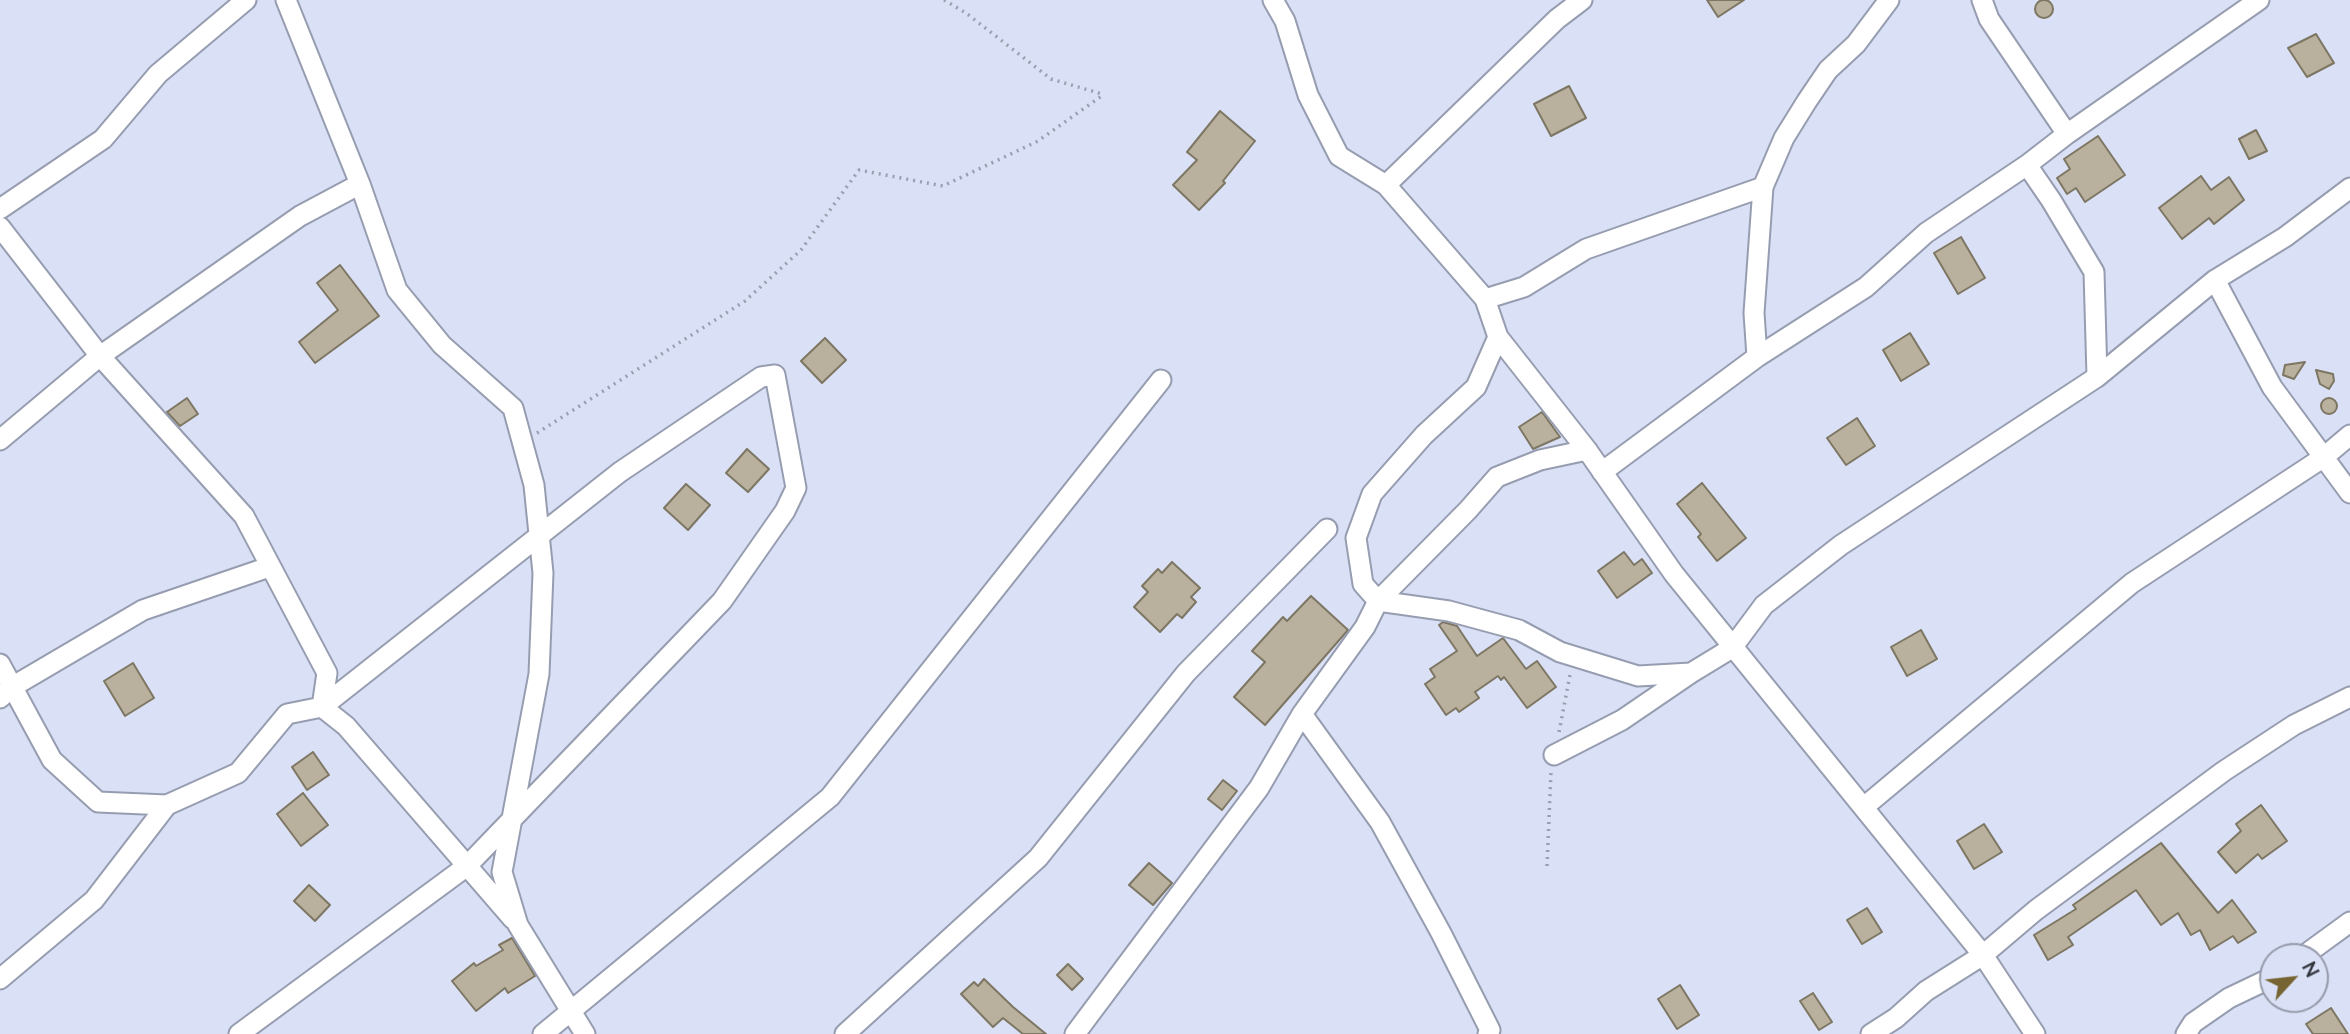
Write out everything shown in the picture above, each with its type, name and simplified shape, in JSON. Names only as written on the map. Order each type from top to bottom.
[{"type":"street","points":[[0,209],[103,139],[158,74],[246,0]]},
{"type":"street","points":[[286,0],[360,184],[397,290],[442,345],[513,408],[534,485],[543,573],[539,674],[502,872],[518,925]]},
{"type":"street","points":[[1273,0],[1285,21],[1308,95],[1339,156],[1386,185],[1485,299],[1498,337],[1587,450],[1674,575],[1821,757],[1835,769],[1843,785],[1864,807],[1983,955],[2035,1034]]},
{"type":"street","points":[[1386,185],[1557,19],[1582,0]]},
{"type":"street","points":[[1757,357],[1754,313],[1763,187],[1784,138],[1807,101],[1828,70],[1856,44],[1889,0]]},
{"type":"street","points":[[1982,0],[1989,19],[2067,134]]},
{"type":"street","points":[[1602,472],[1757,357],[1866,287],[1926,233],[2259,0]]},
{"type":"street","points":[[2026,165],[2057,208],[2094,272],[2097,377]]},
{"type":"street","points":[[0,440],[100,356],[300,216],[360,184]]},
{"type":"street","points":[[1485,299],[1524,288],[1586,249],[1763,187]]},
{"type":"street","points":[[1554,755],[1622,720],[1732,648],[1764,605],[1840,545],[2097,377],[2215,280],[2285,237],[2350,188]]},
{"type":"street","points":[[0,228],[100,356],[244,516],[327,673],[322,707]]},
{"type":"street","points":[[2215,280],[2272,387],[2350,493]]},
{"type":"street","points":[[1498,337],[1476,387],[1424,435],[1372,494],[1356,538],[1363,584],[1378,601],[1449,611],[1519,630],[1560,652],[1638,676],[1691,673]]},
{"type":"street","points":[[0,664],[6,693],[52,760],[97,802],[167,805],[239,773],[287,714],[322,707],[539,533],[620,472],[761,377],[775,375],[796,488],[785,511],[722,601],[467,866],[239,1034]]},
{"type":"street","points":[[543,1034],[830,797],[1161,380]]},
{"type":"street","points":[[1864,807],[2132,583],[2324,457],[2350,435]]},
{"type":"street","points":[[1075,1034],[1259,788],[1302,714],[1366,627],[1378,601],[1497,477],[1541,460],[1587,450]]},
{"type":"street","points":[[845,1034],[1038,858],[1186,673],[1327,529]]},
{"type":"street","points":[[6,693],[142,610],[269,567]]},
{"type":"street","points":[[1871,1034],[1896,1018],[1926,991],[1983,955],[2036,910],[2224,771],[2294,725],[2350,697]]},
{"type":"street","points":[[322,707],[346,726],[518,925],[586,1034]]},
{"type":"street","points":[[1302,714],[1380,822],[1441,933],[1490,1030],[1488,1034]]},
{"type":"street","points":[[0,979],[94,900],[167,805]]},
{"type":"street","points":[[2321,943],[2350,922]]},
{"type":"street","points":[[2186,1034],[2193,1023],[2229,998],[2259,984]]},
{"type":"path","points":[[522,442],[745,301],[801,250],[859,170],[943,186],[1038,141],[1103,94],[1051,79],[966,13],[944,0]]},
{"type":"building","points":[[1707,0],[1744,0],[1718,17]]},
{"type":"building","points":[[2040,0],[2048,0],[2053,9],[2051,16],[2040,18],[2035,13],[2035,5]]},
{"type":"building","points":[[2316,34],[2334,63],[2307,77],[2288,48]]},
{"type":"building","points":[[1569,86],[1586,118],[1551,136],[1534,104]]},
{"type":"building","points":[[1220,111],[1255,141],[1223,181],[1225,183],[1199,210],[1173,185],[1197,160],[1187,152]]},
{"type":"building","points":[[2256,130],[2267,151],[2249,159],[2239,139]]},
{"type":"building","points":[[2098,136],[2125,175],[2085,202],[2076,188],[2067,194],[2057,178],[2070,169],[2064,159]]},
{"type":"building","points":[[2201,176],[2211,190],[2229,177],[2244,200],[2214,224],[2209,218],[2182,239],[2159,208]]},
{"type":"building","points":[[1961,237],[1985,278],[1958,294],[1934,253]]},
{"type":"building","points":[[340,265],[379,316],[315,363],[299,342],[338,310],[317,283]]},
{"type":"building","points":[[1910,333],[1929,364],[1901,381],[1883,350]]},
{"type":"building","points":[[825,338],[846,360],[822,383],[801,361]]},
{"type":"building","points":[[2305,362],[2294,379],[2283,375],[2285,365]]},
{"type":"building","points":[[2316,370],[2333,374],[2334,381],[2329,389],[2320,384]]},
{"type":"building","points":[[187,398],[198,414],[180,426],[167,412]]},
{"type":"building","points":[[2329,398],[2335,400],[2335,412],[2329,414],[2323,412],[2321,406],[2323,400]]},
{"type":"building","points":[[1542,412],[1560,437],[1533,449],[1519,427]]},
{"type":"building","points":[[1857,418],[1875,446],[1846,465],[1827,438]]},
{"type":"building","points":[[747,449],[769,469],[748,492],[726,473]]},
{"type":"building","points":[[1702,483],[1746,538],[1717,561],[1698,537],[1701,534],[1677,504]]},
{"type":"building","points":[[686,484],[710,505],[688,530],[664,508]]},
{"type":"building","points":[[1624,552],[1634,565],[1642,559],[1652,573],[1617,598],[1598,571]]},
{"type":"building","points":[[1172,562],[1200,588],[1191,597],[1196,602],[1182,618],[1177,614],[1160,632],[1134,607],[1148,592],[1142,586],[1158,569],[1162,573]]},
{"type":"building","points":[[1311,596],[1348,630],[1265,725],[1234,697],[1265,662],[1252,651],[1283,617],[1287,621]]},
{"type":"building","points":[[1443,622],[1457,626],[1477,656],[1503,638],[1526,669],[1537,661],[1556,687],[1527,708],[1504,677],[1501,680],[1498,676],[1475,692],[1479,698],[1459,712],[1456,708],[1446,715],[1425,684],[1435,677],[1430,669],[1457,651],[1439,625]]},
{"type":"building","points":[[1921,630],[1937,659],[1907,676],[1891,647]]},
{"type":"building","points":[[133,663],[154,698],[125,716],[104,681]]},
{"type":"building","points":[[313,752],[329,775],[307,790],[292,767]]},
{"type":"building","points":[[1223,780],[1237,791],[1222,810],[1208,799]]},
{"type":"building","points":[[303,793],[328,825],[301,846],[277,814]]},
{"type":"building","points":[[2261,805],[2287,841],[2262,859],[2258,854],[2236,873],[2218,852],[2241,831],[2236,824]]},
{"type":"building","points":[[1984,824],[2002,852],[1974,869],[1957,841]]},
{"type":"building","points":[[2161,843],[2218,913],[2232,900],[2256,932],[2238,943],[2233,936],[2210,950],[2200,930],[2191,935],[2178,913],[2161,925],[2136,890],[2068,937],[2073,945],[2048,960],[2034,935],[2076,909],[2073,905]]},
{"type":"building","points":[[1149,863],[1172,883],[1153,905],[1129,885]]},
{"type":"building","points":[[309,885],[330,905],[315,921],[294,901]]},
{"type":"building","points":[[1867,908],[1882,932],[1862,944],[1847,920]]},
{"type":"building","points":[[512,938],[535,976],[508,993],[505,988],[476,1011],[452,981],[474,963],[476,966],[503,950],[499,945]]},
{"type":"building","points":[[1068,964],[1083,979],[1072,990],[1057,975]]},
{"type":"building","points":[[984,979],[1046,1034],[1023,1034],[1003,1018],[993,1027],[961,994],[974,982],[978,986]]},
{"type":"building","points":[[1680,985],[1699,1015],[1677,1029],[1658,999]]},
{"type":"building","points":[[1813,993],[1832,1022],[1819,1030],[1800,1001]]},
{"type":"building","points":[[2331,1008],[2348,1034],[2313,1034],[2306,1024],[2323,1013],[2329,1013]]}]
